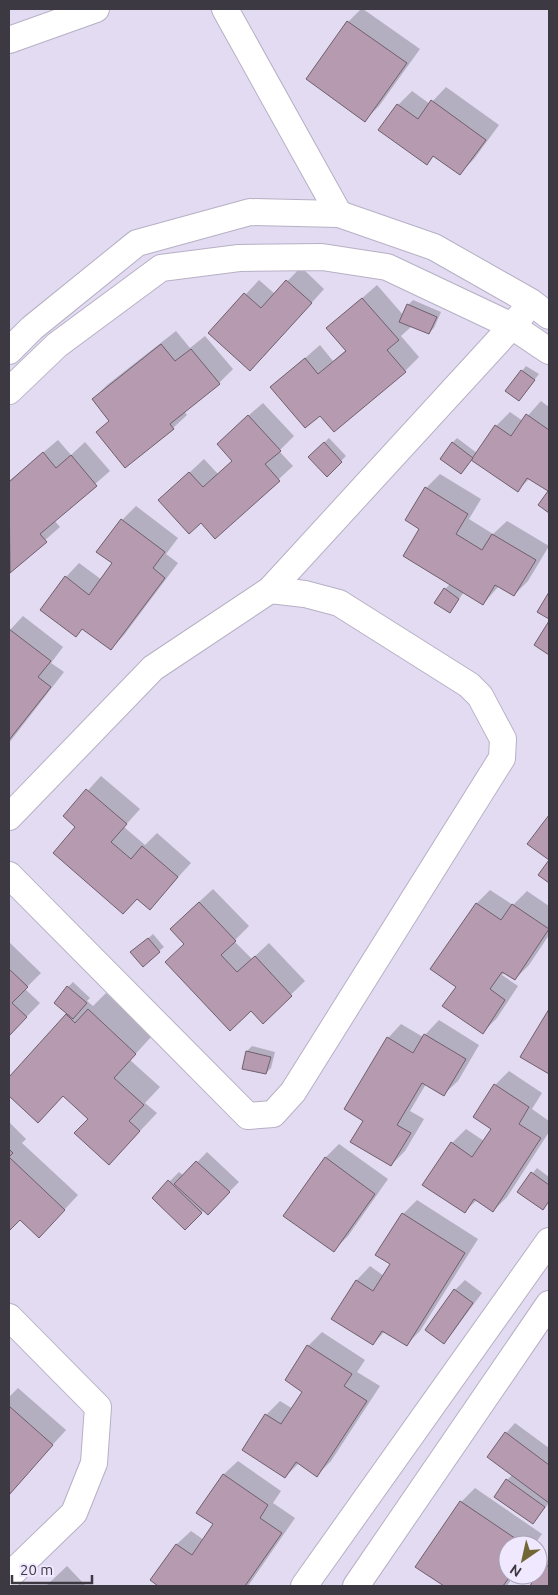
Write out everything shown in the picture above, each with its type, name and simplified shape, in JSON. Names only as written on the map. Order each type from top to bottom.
[{"type":"street","points":[[9,40],[96,9]]},
{"type":"street","points":[[225,9],[339,214]]},
{"type":"street","points":[[9,351],[32,328],[137,242],[250,212],[339,214],[434,246],[540,309],[512,326],[270,590],[153,668],[9,817]]},
{"type":"street","points":[[9,391],[57,345],[161,268],[239,258],[322,257],[387,268],[512,326],[549,351]]},
{"type":"street","points":[[9,875],[248,1116],[273,1114],[294,1092],[502,758],[503,739],[480,696],[469,685],[338,603],[304,594],[270,590]]},
{"type":"street","points":[[309,1585],[549,1241]]},
{"type":"street","points":[[524,1276],[549,1294]]},
{"type":"street","points":[[356,1586],[549,1304]]},
{"type":"street","points":[[9,1317],[98,1406],[94,1463],[74,1513],[9,1576]]},
{"type":"building","points":[[347,21],[407,63],[365,122],[306,79]]},
{"type":"building","points":[[431,100],[486,140],[460,175],[433,156],[427,165],[378,130],[397,104],[418,119]]},
{"type":"building","points":[[286,280],[312,303],[250,371],[208,333],[244,293],[261,308]]},
{"type":"building","points":[[362,298],[399,340],[387,350],[406,372],[334,432],[320,416],[305,428],[270,387],[305,358],[318,374],[346,351],[326,328]]},
{"type":"building","points":[[407,304],[437,317],[429,334],[399,322]]},
{"type":"building","points":[[161,344],[175,361],[191,349],[220,384],[170,424],[174,429],[125,468],[96,432],[109,421],[92,399]]},
{"type":"building","points":[[521,370],[535,380],[519,401],[505,391]]},
{"type":"building","points":[[526,414],[549,430],[549,513],[538,505],[548,491],[527,478],[518,492],[471,460],[495,425],[511,436]]},
{"type":"building","points":[[248,415],[281,451],[265,464],[280,481],[215,539],[201,523],[189,534],[158,500],[189,472],[203,487],[232,461],[217,444]]},
{"type":"building","points":[[324,442],[342,462],[327,477],[308,457]]},
{"type":"building","points":[[452,442],[473,458],[461,474],[440,459]]},
{"type":"building","points":[[43,452],[56,468],[71,455],[97,486],[40,534],[47,542],[10,573],[9,482]]},
{"type":"building","points":[[425,487],[468,514],[456,534],[482,550],[492,534],[536,560],[514,596],[495,585],[483,605],[403,556],[419,529],[405,520]]},
{"type":"building","points":[[121,519],[165,552],[153,568],[165,578],[111,650],[82,629],[76,637],[40,610],[65,576],[89,595],[112,563],[96,552]]},
{"type":"building","points":[[444,588],[459,599],[450,613],[434,603]]},
{"type":"building","points":[[549,592],[549,619],[537,612]]},
{"type":"building","points":[[549,621],[549,655],[534,645]]},
{"type":"building","points":[[9,629],[51,661],[38,677],[51,687],[9,740]]},
{"type":"building","points":[[86,789],[127,824],[111,842],[131,859],[142,846],[178,877],[150,910],[137,899],[123,914],[53,853],[75,827],[63,816]]},
{"type":"building","points":[[549,815],[549,860],[527,844]]},
{"type":"building","points":[[549,860],[549,883],[538,875]]},
{"type":"building","points":[[199,902],[236,941],[221,955],[237,972],[255,956],[292,996],[263,1024],[251,1011],[230,1031],[165,962],[184,944],[170,929]]},
{"type":"building","points":[[476,903],[501,920],[512,904],[549,929],[515,980],[502,972],[490,989],[505,1000],[483,1034],[442,1006],[456,987],[430,969]]},
{"type":"building","points":[[148,938],[160,952],[143,967],[130,952]]},
{"type":"building","points":[[9,969],[28,987],[12,1003],[27,1017],[9,1036]]},
{"type":"building","points":[[67,986],[87,1003],[73,1019],[54,1003]]},
{"type":"building","points":[[88,1009],[136,1054],[114,1078],[144,1105],[129,1121],[140,1131],[109,1165],[74,1133],[88,1119],[63,1096],[38,1123],[9,1096],[9,1077],[66,1014],[75,1023]]},
{"type":"building","points":[[549,1009],[549,1074],[520,1057]]},
{"type":"building","points":[[424,1034],[466,1059],[444,1096],[422,1083],[397,1125],[411,1133],[391,1166],[350,1142],[363,1121],[344,1109],[387,1037],[413,1053]]},
{"type":"building","points":[[246,1051],[271,1057],[266,1074],[242,1069]]},
{"type":"building","points":[[494,1084],[529,1107],[519,1124],[541,1138],[493,1212],[474,1199],[465,1213],[422,1185],[451,1142],[472,1157],[491,1129],[473,1117]]},
{"type":"building","points":[[9,1149],[13,1153],[9,1157]]},
{"type":"building","points":[[9,1157],[65,1210],[39,1238],[20,1220],[9,1231]]},
{"type":"building","points":[[325,1157],[375,1194],[334,1252],[283,1216]]},
{"type":"building","points":[[196,1161],[230,1192],[208,1215],[174,1184]]},
{"type":"building","points":[[531,1172],[549,1185],[549,1201],[543,1210],[517,1192]]},
{"type":"building","points":[[168,1180],[202,1213],[185,1230],[152,1198]]},
{"type":"building","points":[[402,1213],[465,1253],[407,1346],[382,1331],[373,1345],[331,1319],[356,1280],[373,1291],[390,1264],[375,1255]]},
{"type":"building","points":[[454,1289],[473,1303],[444,1344],[425,1330]]},
{"type":"building","points":[[307,1345],[352,1374],[344,1386],[367,1401],[317,1477],[296,1462],[285,1478],[242,1450],[265,1414],[281,1424],[302,1392],[285,1380]]},
{"type":"building","points":[[9,1406],[53,1445],[9,1495]]},
{"type":"building","points":[[505,1432],[549,1465],[549,1503],[487,1457]]},
{"type":"building","points":[[223,1474],[268,1505],[260,1518],[282,1533],[245,1586],[158,1586],[150,1580],[176,1544],[192,1555],[213,1524],[196,1513]]},
{"type":"building","points":[[506,1479],[545,1507],[533,1524],[494,1497]]},
{"type":"building","points":[[460,1501],[510,1535],[498,1535],[498,1585],[503,1586],[444,1586],[415,1567]]},
{"type":"building","points":[[549,1567],[549,1586],[530,1586],[548,1585]]}]
